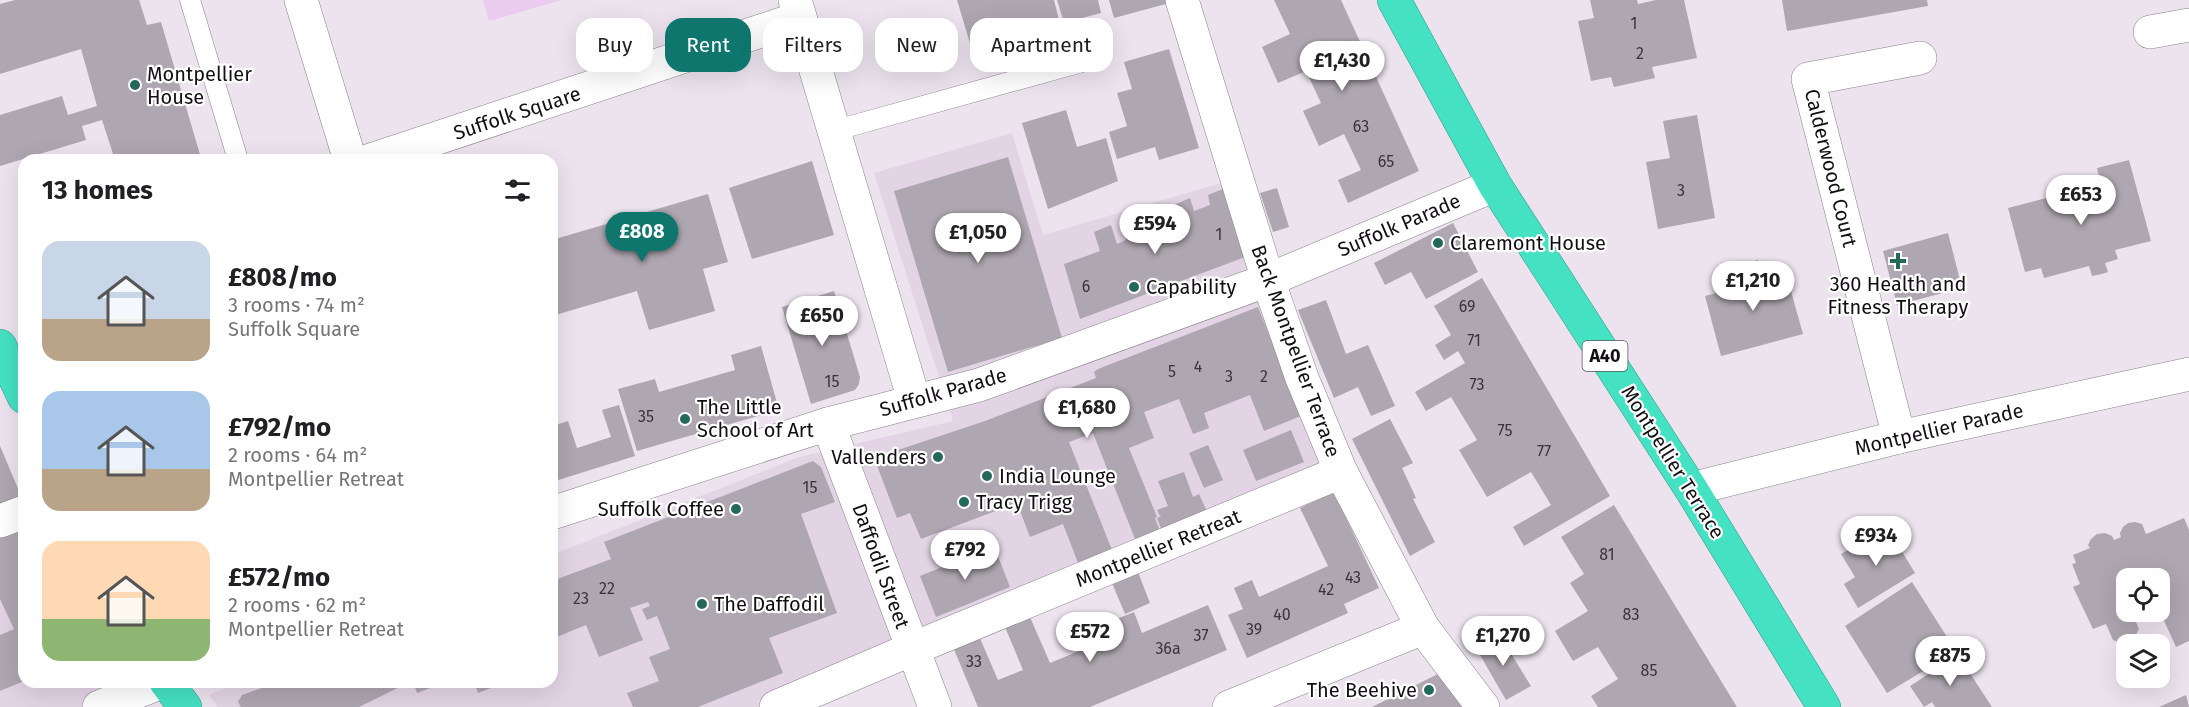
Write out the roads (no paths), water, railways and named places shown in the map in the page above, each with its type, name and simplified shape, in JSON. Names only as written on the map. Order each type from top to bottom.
[{"type":"highway","name":"Montpellier Terrace","points":[[1394,0],[1495,184],[1690,489],[1824,707]]},
{"type":"highway","points":[[0,345],[18,384]]},
{"type":"highway","points":[[169,688],[184,707]]},
{"type":"street","points":[[301,0],[348,154]]},
{"type":"street","name":"Back Montpellier Terrace","points":[[1182,0],[1268,280],[1302,378],[1341,472],[1423,628],[1484,707]]},
{"type":"street","name":"Suffolk Square","points":[[388,154],[797,9],[914,400]]},
{"type":"street","points":[[2150,32],[2189,25]]},
{"type":"street","name":"Calderwood Court","points":[[1899,437],[1808,79],[1920,58]]},
{"type":"street","name":"Suffolk Parade","points":[[558,511],[828,424],[979,385],[1268,280],[1495,184]]},
{"type":"street","name":"Montpellier Parade","points":[[1690,489],[1899,437],[2189,374]]},
{"type":"street","name":"Daffodil Street","points":[[828,424],[935,707]]},
{"type":"street","name":"Montpellier Retreat","points":[[776,707],[1341,472]]},
{"type":"street","points":[[0,521],[18,514]]},
{"type":"street","points":[[1229,707],[1423,628]]},
{"type":"street","points":[[99,707],[148,688]]},
{"type":"lane","points":[[190,0],[236,154]]},
{"type":"lane","points":[[833,131],[1046,72]]},
{"type":"place","name":"Montpellier House","points":[[135,85]]},
{"type":"place","name":"Claremont House","points":[[1438,243]]},
{"type":"place","name":"360 Health and Fitness Therapy","points":[[1898,261]]},
{"type":"place","name":"Capability","points":[[1134,287]]},
{"type":"place","name":"The Little School of Art","points":[[685,419]]},
{"type":"place","name":"Vallenders","points":[[938,457]]},
{"type":"place","name":"India Lounge","points":[[987,476]]},
{"type":"place","name":"Tracy Trigg","points":[[964,502]]},
{"type":"place","name":"Suffolk Coffee","points":[[736,509]]},
{"type":"place","name":"The Daffodil","points":[[702,604]]},
{"type":"place","name":"The Beehive","points":[[1429,690]]}]
